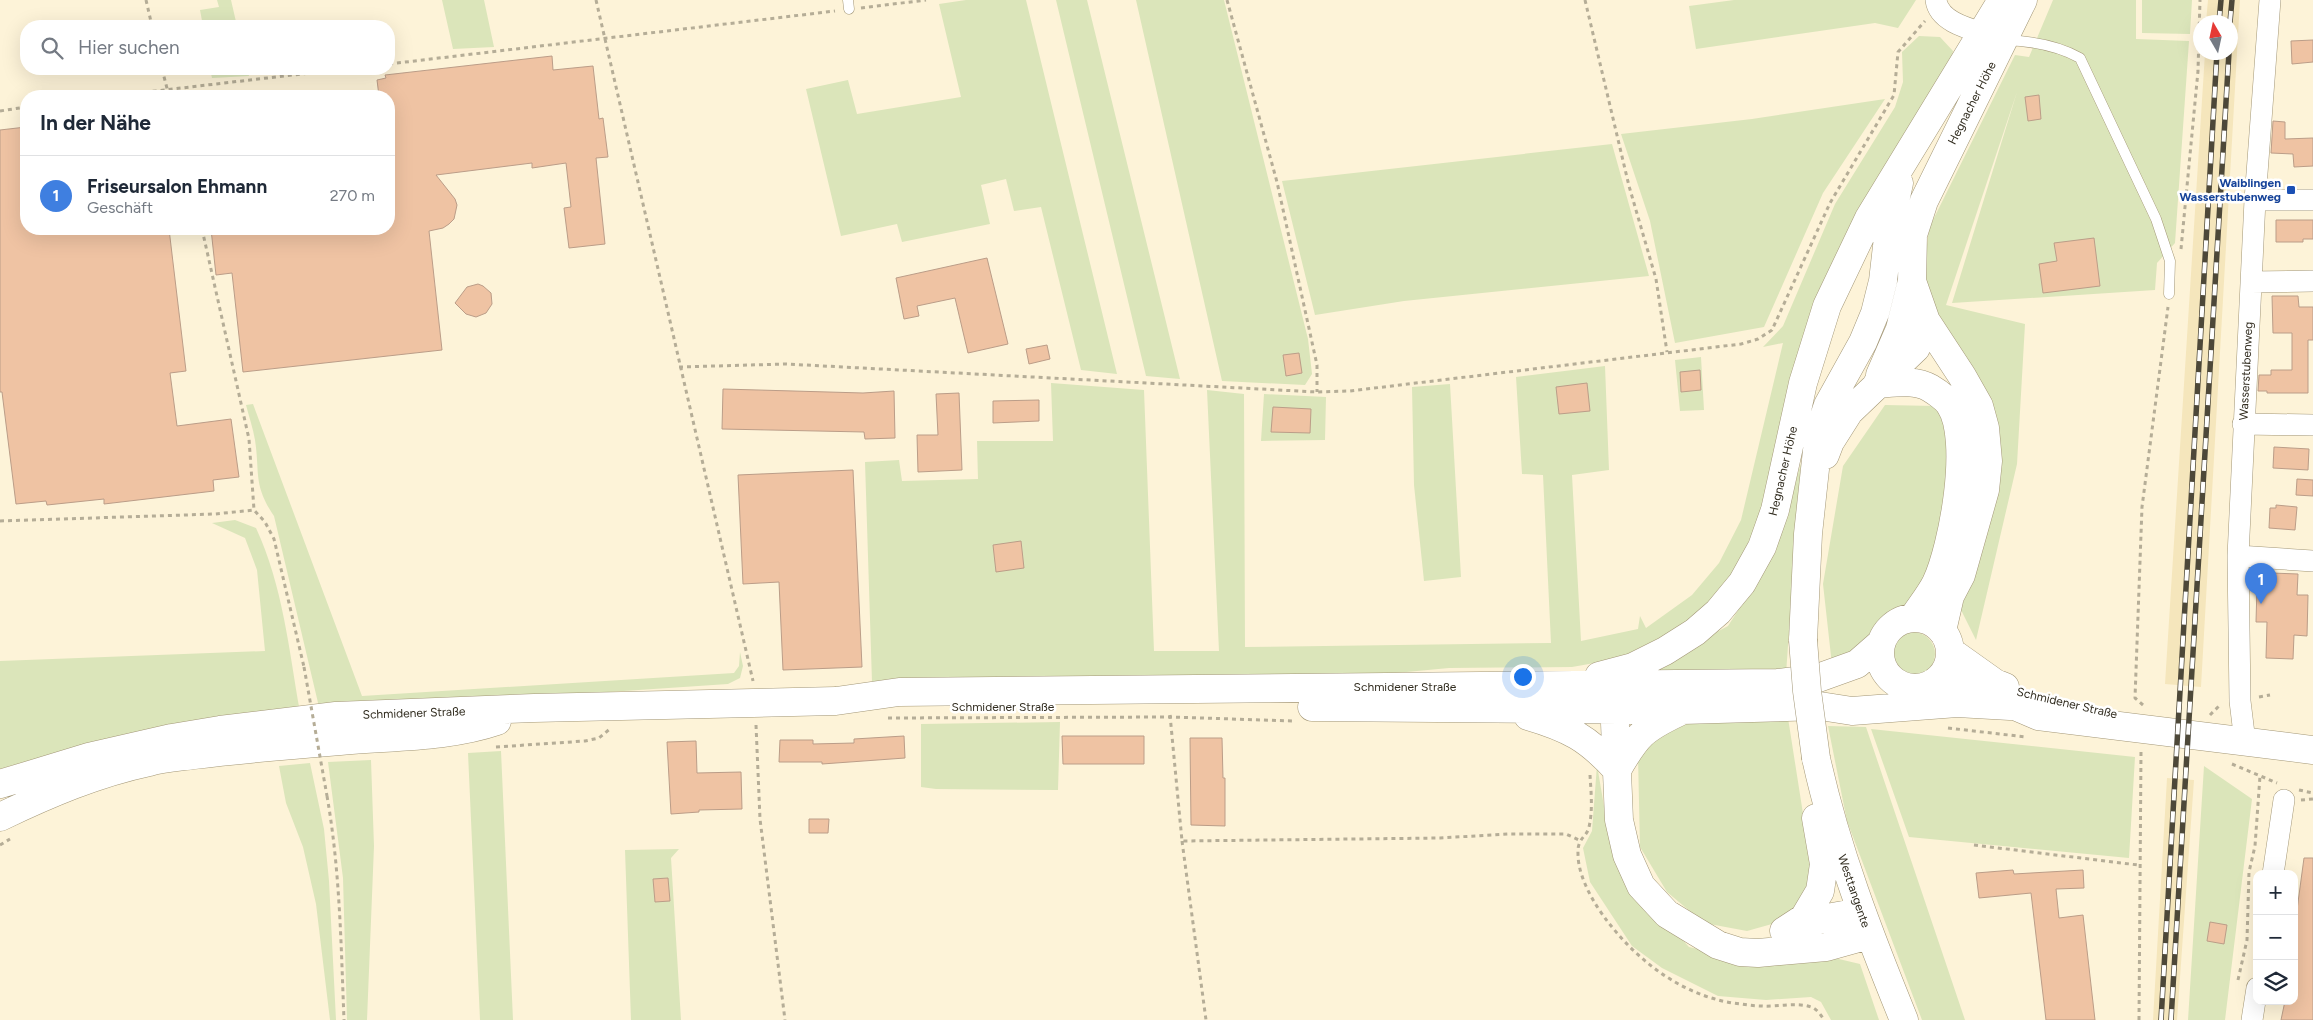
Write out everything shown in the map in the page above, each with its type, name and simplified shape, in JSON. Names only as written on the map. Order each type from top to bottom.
[{"type":"main road","name":"Hegnacher Höhe","points":[[1877,384],[1900,329],[1912,281],[1913,235],[1924,201],[1994,36],[2002,0]]},
{"type":"main road","name":"Hegnacher Höhe","points":[[1561,686],[1633,667],[1665,651],[1696,632],[1718,612],[1742,583],[1762,547],[1775,510],[1803,383],[1827,306],[1869,218],[1904,162],[1994,36],[2023,0]]},
{"type":"main road","name":"Hegnacher Höhe","points":[[1817,763],[1807,691],[1803,640],[1806,560],[1819,432],[1828,405],[1863,342],[1875,313],[1883,281],[1889,229],[1904,162]]},
{"type":"main road","name":"Hegnacher Höhe","points":[[1912,281],[1926,321],[1979,406],[1985,428],[1988,461],[1985,490],[1961,575],[1950,596],[1946,641]]},
{"type":"main road","name":"Hegnacher Höhe","points":[[1814,483],[1830,442],[1844,419],[1877,384],[1916,348],[1926,321]]},
{"type":"main road","points":[[1877,384],[1905,382],[1929,387],[1950,404],[1958,429],[1962,461],[1950,540],[1936,584],[1913,618]]},
{"type":"main road","points":[[1913,618],[1924,619],[1934,624],[1946,641],[1947,667],[1937,680],[1923,687],[1907,687],[1896,683],[1885,670],[1880,654],[1881,643],[1893,626],[1913,618]]},
{"type":"main road","name":"Schmidener Straße","points":[[1946,641],[1995,683],[2020,694],[2123,715],[2141,721],[2152,738]]},
{"type":"main road","name":"Schmidener Straße","points":[[1170,698],[1561,686],[1768,684],[1818,678],[1858,664],[1881,643]]},
{"type":"main road","name":"Schmidener Straße","points":[[1937,680],[1968,686],[2010,706],[2038,716],[2152,738],[2236,752],[2313,750]]},
{"type":"main road","points":[[1641,685],[1620,709],[1615,723],[1621,829],[1627,856],[1642,886],[1667,914],[1718,945],[1740,952],[1758,953],[1826,947],[1865,923]]},
{"type":"main road","name":"Schmidener Straße","points":[[1820,706],[1844,697],[1907,687]]},
{"type":"main road","name":"Schmidener Straße","points":[[0,784],[89,757],[172,738],[220,730],[336,716],[534,708],[755,711],[899,692],[1505,708],[1682,710],[1820,706],[1852,711],[1957,703],[2010,706]]},
{"type":"main road","points":[[8,826],[53,793],[107,773],[150,761],[223,751],[356,739],[427,736],[478,727],[534,708]]},
{"type":"main road","name":"Schmidener Straße","points":[[1505,708],[1554,724],[1578,735],[1600,751],[1617,770]]},
{"type":"main road","points":[[1617,770],[1629,748],[1644,731],[1682,710]]},
{"type":"main road","points":[[1784,932],[1804,918],[1820,891],[1824,864],[1813,805],[1817,763]]},
{"type":"main road","name":"Westtangente","points":[[1817,763],[1825,799],[1865,923],[1904,1020]]},
{"type":"main road","points":[[1694,932],[1725,938],[1750,939],[1768,937],[1816,920],[1865,923]]},
{"type":"street","name":"Wasserstubenweg","points":[[2236,752],[2240,701],[2238,556],[2243,424],[2270,0]]},
{"type":"street","points":[[1936,4],[1942,15],[1949,20],[1994,36]]},
{"type":"street","points":[[2256,200],[2313,200]]},
{"type":"street","points":[[2251,282],[2313,281]]},
{"type":"street","points":[[2243,424],[2313,425]]},
{"type":"street","points":[[2238,556],[2313,561]]},
{"type":"street","points":[[2273,870],[2282,792]]},
{"type":"street","points":[[2247,987],[2252,1020]]},
{"type":"lane","points":[[1994,36],[2031,41],[2068,51],[2080,58],[2156,219],[2170,261],[2169,294]]},
{"type":"path","points":[[146,0],[151,20]]},
{"type":"path","points":[[596,0],[679,367],[718,521],[754,687],[760,819],[785,1020]]},
{"type":"path","points":[[395,63],[605,38],[849,5],[926,0]]},
{"type":"path","points":[[1227,0],[1277,182],[1316,365],[1317,392]]},
{"type":"path","points":[[1585,0],[1624,166],[1656,279],[1667,352]]},
{"type":"path","points":[[2170,261],[2182,248],[2198,71],[2200,0]]},
{"type":"path","points":[[679,367],[796,365],[1317,392],[1350,391],[1741,344],[1758,339],[1772,330],[1830,203],[1894,95],[1898,52],[1936,4]]},
{"type":"path","points":[[163,75],[167,90],[293,75]]},
{"type":"path","points":[[0,110],[20,108]]},
{"type":"path","points":[[203,235],[249,439],[254,510],[266,522],[274,538],[304,667],[333,829],[344,1020]]},
{"type":"path","points":[[2141,705],[2135,698],[2142,507],[2169,294]]},
{"type":"path","points":[[0,521],[215,514],[254,510]]},
{"type":"path","points":[[1170,698],[1182,841],[1206,1020]]},
{"type":"path","points":[[487,747],[585,741],[599,738],[616,724]]},
{"type":"path","points":[[2138,1020],[2138,865],[2152,738]]},
{"type":"path","points":[[2236,752],[2260,776],[2282,792]]},
{"type":"path","points":[[314,759],[323,758]]},
{"type":"path","points":[[2247,987],[2249,872],[2255,846],[2260,776]]},
{"type":"path","points":[[0,845],[8,826]]},
{"type":"path","points":[[1182,841],[1431,838],[1508,834],[1566,834],[1580,840]]},
{"type":"path","points":[[1974,845],[2138,865]]},
{"type":"shaded area","points":[[2208,0],[2240,0],[2238,35],[2238,15],[2207,15]]},
{"type":"shaded area","points":[[2205,60],[2237,60],[2201,687],[2165,684]]},
{"type":"shaded area","points":[[2167,778],[2194,780],[2177,1020],[2153,1020]]},
{"type":"green space","points":[[217,0],[231,0],[236,20],[202,20],[200,10],[219,7]]},
{"type":"green space","points":[[442,0],[484,0],[494,47],[453,49]]},
{"type":"green space","points":[[966,0],[1026,0],[1117,374],[1081,370],[1041,207],[1014,211],[1006,179],[981,185],[990,224],[902,242],[897,224],[841,236],[806,89],[848,80],[857,114],[961,97],[939,4]]},
{"type":"green space","points":[[1056,0],[1087,0],[1180,379],[1146,376]]},
{"type":"green space","points":[[1136,0],[1224,0],[1308,339],[1312,374],[1305,385],[1222,381]]},
{"type":"green space","points":[[1734,0],[1916,0],[1898,28],[1875,23],[1696,49],[1689,6]]},
{"type":"green space","points":[[2053,0],[2136,0],[2136,39],[2189,41],[2175,243],[2157,263],[2155,290],[1952,303],[2017,92],[1946,305],[2025,324],[2017,464],[1976,640],[1960,608],[1996,481],[1927,292],[1925,262],[1929,228],[2015,55],[2029,57]]},
{"type":"green space","points":[[2142,0],[2192,0],[2190,34],[2142,33]]},
{"type":"green space","points":[[1919,36],[1940,37],[1953,51],[1950,69],[1864,206],[1749,553],[1701,615],[1660,644],[1623,658],[1572,667],[1449,668],[1385,674],[872,682],[865,462],[899,460],[902,481],[978,479],[977,441],[1053,441],[1051,383],[1144,390],[1154,651],[1219,651],[1207,390],[1244,394],[1245,647],[1551,643],[1543,475],[1522,474],[1516,377],[1605,366],[1609,470],[1572,475],[1581,641],[1638,629],[1640,616],[1646,628],[1692,595],[1719,563],[1741,520],[1783,343],[1763,347],[1783,326],[1835,204],[1895,107],[1903,82],[1902,52]]},
{"type":"green space","points":[[211,75],[249,76],[212,78]]},
{"type":"green space","points":[[1885,99],[1823,193],[1764,327],[1675,343],[1650,221],[1621,134],[1752,119]]},
{"type":"green space","points":[[1612,144],[1649,276],[1404,301],[1315,315],[1282,181]]},
{"type":"green space","points":[[1701,357],[1704,410],[1680,411],[1675,360]]},
{"type":"green space","points":[[1450,384],[1461,577],[1424,581],[1414,485],[1412,387]]},
{"type":"green space","points":[[1264,394],[1326,397],[1325,440],[1261,441]]},
{"type":"green space","points":[[253,404],[362,696],[734,673],[739,666],[740,652],[743,666],[740,678],[728,684],[564,695],[319,707],[274,516],[263,496],[258,479],[255,440],[246,405]]},
{"type":"green space","points":[[1885,405],[1935,406],[1944,416],[1952,476],[1927,583],[1910,606],[1887,617],[1864,647],[1832,665],[1823,584],[1843,466]]},
{"type":"green space","points":[[1801,463],[1786,674],[1634,676],[1728,626],[1775,553]]},
{"type":"green space","points":[[235,520],[256,528],[273,572],[284,618],[300,712],[212,722],[94,742],[0,769],[0,661],[265,651],[257,570],[245,538],[212,523]]},
{"type":"green space","points":[[1913,632],[1925,636],[1931,642],[1935,654],[1931,666],[1925,672],[1913,676],[1901,672],[1895,666],[1891,654],[1895,642],[1901,636]]},
{"type":"green space","points":[[1788,718],[1812,871],[1807,897],[1783,921],[1747,931],[1704,923],[1667,892],[1640,847],[1638,756],[1657,733],[1691,722]]},
{"type":"green space","points":[[1060,722],[1058,790],[936,789],[921,787],[921,724]]},
{"type":"green space","points":[[1828,726],[1866,727],[1965,1020],[1922,1020],[1847,821]]},
{"type":"green space","points":[[1871,729],[2135,757],[2129,858],[1909,837]]},
{"type":"green space","points":[[501,751],[513,1020],[480,1020],[468,753]]},
{"type":"green space","points":[[371,760],[374,846],[367,1020],[347,1020],[343,878],[328,762]]},
{"type":"green space","points":[[310,763],[324,829],[329,881],[336,1020],[330,1020],[316,904],[303,847],[286,803],[279,766]]},
{"type":"green space","points":[[1597,765],[1608,830],[1627,879],[1689,947],[1762,964],[1822,955],[1860,964],[1879,1020],[1831,1020],[1821,1002],[1811,997],[1766,1000],[1718,996],[1662,968],[1632,946],[1590,882],[1583,848],[1592,831]]},
{"type":"green space","points":[[2204,766],[2252,799],[2225,1020],[2188,1020]]},
{"type":"green space","points":[[679,849],[671,858],[681,1020],[631,1020],[625,850]]},
{"type":"building","points":[[2313,40],[2313,62],[2292,64],[2291,41]]},
{"type":"building","points":[[552,56],[553,70],[593,66],[599,119],[603,118],[608,157],[596,158],[605,244],[569,248],[564,208],[571,207],[566,163],[532,168],[532,163],[436,175],[455,199],[457,205],[454,219],[449,224],[443,228],[429,231],[442,350],[243,372],[232,273],[216,275],[212,235],[395,235],[395,90],[378,90],[377,80],[386,78],[385,75]]},
{"type":"building","points":[[2039,95],[2041,119],[2028,121],[2025,97]]},
{"type":"building","points":[[2273,121],[2285,122],[2285,139],[2313,138],[2313,166],[2294,167],[2293,154],[2271,153]]},
{"type":"building","points":[[20,128],[20,235],[170,235],[186,371],[170,373],[177,426],[231,419],[239,477],[213,480],[214,491],[104,504],[104,499],[47,505],[46,501],[16,504],[2,392],[0,392],[0,130]]},
{"type":"building","points":[[2276,220],[2313,220],[2313,239],[2303,239],[2303,242],[2276,242]]},
{"type":"building","points":[[2094,238],[2100,286],[2043,293],[2039,264],[2057,261],[2054,243]]},
{"type":"building","points":[[987,258],[1008,344],[968,353],[955,298],[917,306],[919,316],[904,319],[896,278]]},
{"type":"building","points":[[478,284],[491,293],[492,304],[486,313],[476,317],[466,314],[455,303],[467,287]]},
{"type":"building","points":[[2272,296],[2298,296],[2299,307],[2313,307],[2313,340],[2308,340],[2308,393],[2267,393],[2267,391],[2258,391],[2259,375],[2271,375],[2271,370],[2292,370],[2292,333],[2273,333]]},
{"type":"building","points":[[1047,345],[1050,359],[1029,364],[1026,349]]},
{"type":"building","points":[[1299,353],[1302,373],[1286,376],[1283,355]]},
{"type":"building","points":[[1700,370],[1701,390],[1681,392],[1680,372]]},
{"type":"building","points":[[1587,383],[1590,411],[1559,414],[1556,387]]},
{"type":"building","points":[[723,389],[863,393],[894,391],[895,438],[865,439],[864,432],[722,429]]},
{"type":"building","points":[[959,393],[962,470],[918,472],[917,435],[938,435],[936,394]]},
{"type":"building","points":[[1039,400],[1039,421],[993,423],[993,401]]},
{"type":"building","points":[[1273,407],[1311,409],[1310,433],[1271,432]]},
{"type":"building","points":[[2274,447],[2309,449],[2308,470],[2273,468]]},
{"type":"building","points":[[853,470],[862,667],[783,670],[779,582],[743,584],[738,475]]},
{"type":"building","points":[[2297,479],[2313,480],[2313,496],[2296,495]]},
{"type":"building","points":[[2276,505],[2297,507],[2295,530],[2269,528],[2270,508],[2276,508]]},
{"type":"building","points":[[1021,541],[1024,568],[996,572],[993,545]]},
{"type":"building","points":[[2271,573],[2298,574],[2297,595],[2308,595],[2307,636],[2294,635],[2293,659],[2266,658],[2267,622],[2256,622],[2257,587],[2265,587],[2265,578],[2271,578]]},
{"type":"building","points":[[904,736],[905,758],[822,764],[822,762],[779,762],[780,740],[813,740],[813,744],[854,743],[854,739]]},
{"type":"building","points":[[1062,736],[1144,736],[1144,764],[1063,764]]},
{"type":"building","points":[[1190,738],[1222,738],[1223,778],[1225,778],[1225,826],[1191,825]]},
{"type":"building","points":[[696,741],[697,773],[741,772],[742,809],[699,810],[699,812],[671,814],[667,742]]},
{"type":"building","points":[[809,819],[829,819],[828,833],[809,833]]},
{"type":"building","points":[[2304,858],[2313,858],[2313,1020],[2281,1020],[2284,1005],[2298,1005],[2298,902]]},
{"type":"building","points":[[2013,870],[2014,874],[2083,870],[2084,888],[2056,889],[2059,918],[2083,915],[2095,1020],[2046,1020],[2031,893],[1979,898],[1976,873]]},
{"type":"building","points":[[668,878],[670,901],[655,902],[653,879]]},
{"type":"building","points":[[2210,922],[2227,925],[2224,944],[2207,941]]},
{"type":"railway","points":[[2220,15],[2221,0]]},
{"type":"railway","points":[[2231,15],[2232,0]]},
{"type":"railway","points":[[2161,1020],[2217,60]]},
{"type":"railway","points":[[2171,1020],[2229,60]]},
{"type":"place","name":"Waiblingen Wasserstubenweg","points":[[2291,190]]},
{"type":"place","name":"Friseursalon Ehmann","points":[[2261,604]]}]
